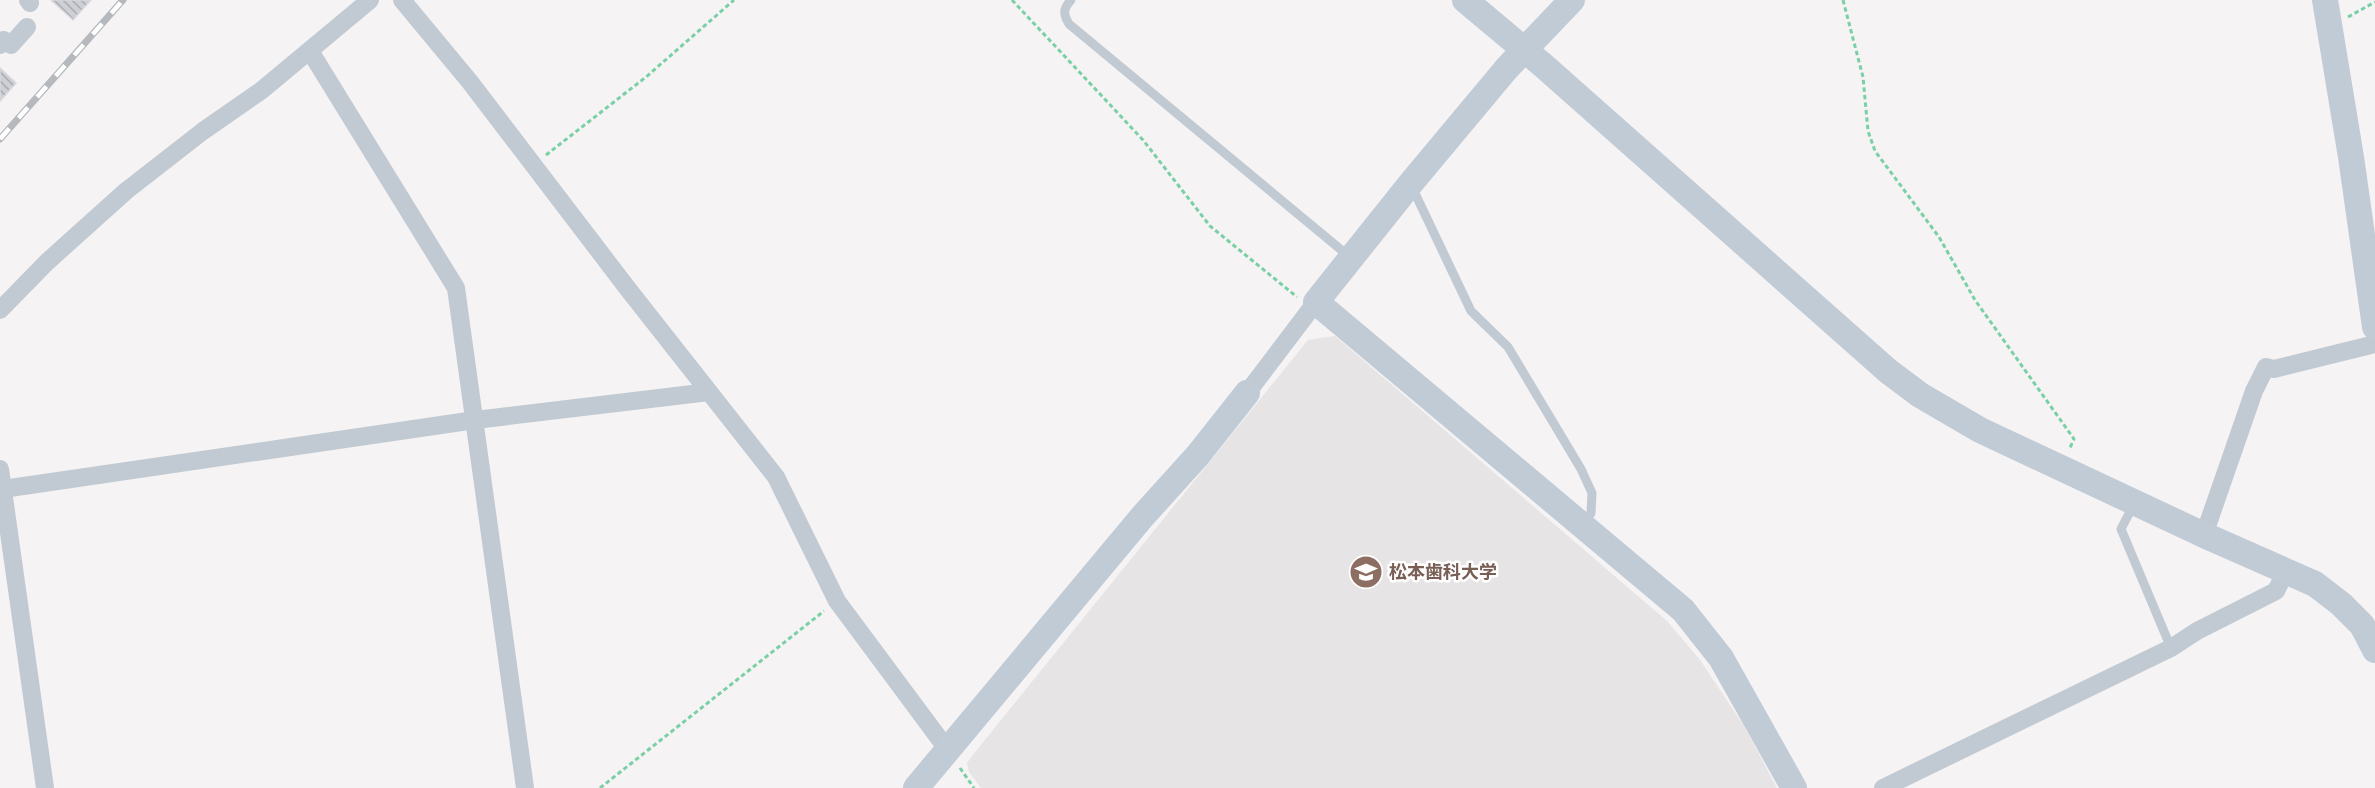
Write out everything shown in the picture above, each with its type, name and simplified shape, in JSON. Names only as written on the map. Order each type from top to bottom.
[{"type":"street","points":[[0,310],[47,262],[126,191],[202,131],[262,90],[370,0]]},
{"type":"street","points":[[402,0],[470,82],[776,477],[837,601],[946,749]]},
{"type":"street","points":[[1465,0],[1888,371],[1920,395],[1955,416],[2060,467],[2315,584],[2341,604],[2368,618],[2375,650]]},
{"type":"street","points":[[916,788],[946,749],[1142,517],[1198,455],[1411,183],[1507,68],[1572,0]]},
{"type":"street","points":[[2325,0],[2351,157],[2375,327]]},
{"type":"street","points":[[0,45],[4,40],[10,45],[27,27]]},
{"type":"street","points":[[310,51],[456,288],[525,788]]},
{"type":"street","points":[[1316,302],[1683,610],[1721,658],[1794,788]]},
{"type":"street","points":[[2204,535],[2251,401],[2266,367],[2274,369],[2375,344]]},
{"type":"street","points":[[3,489],[475,420],[709,392]]},
{"type":"street","points":[[0,469],[45,788]]},
{"type":"street","points":[[1883,788],[2171,648],[2197,631],[2276,591],[2286,571]]},
{"type":"lane","points":[[1071,0],[1065,8],[1064,15],[1069,24],[1351,259]]},
{"type":"lane","points":[[1411,183],[1471,311],[1508,347],[1581,469],[1592,493],[1591,513],[1582,526]]},
{"type":"lane","points":[[2135,502],[2121,529],[2171,648]]},
{"type":"path","points":[[534,165],[646,77],[734,0]]},
{"type":"path","points":[[1012,0],[1143,140],[1210,226],[1296,297],[1316,302]]},
{"type":"path","points":[[1843,0],[1863,77],[1868,131],[1875,152],[1939,237],[1975,300],[2074,439],[2060,467]]},
{"type":"path","points":[[2329,27],[2375,2]]},
{"type":"path","points":[[600,788],[837,601]]},
{"type":"shaded area","name":"松本歯科大学","points":[[1335,336],[1667,621],[1700,660],[1744,726],[1777,788],[981,788],[969,772],[967,763],[976,751],[1308,340]]},
{"type":"building","points":[[51,0],[91,0],[73,20]]},
{"type":"building","points":[[0,68],[16,83],[0,101]]},
{"type":"railway","points":[[0,139],[123,0]]},
{"type":"place","name":"松本歯科大学","points":[[1366,572]]}]
